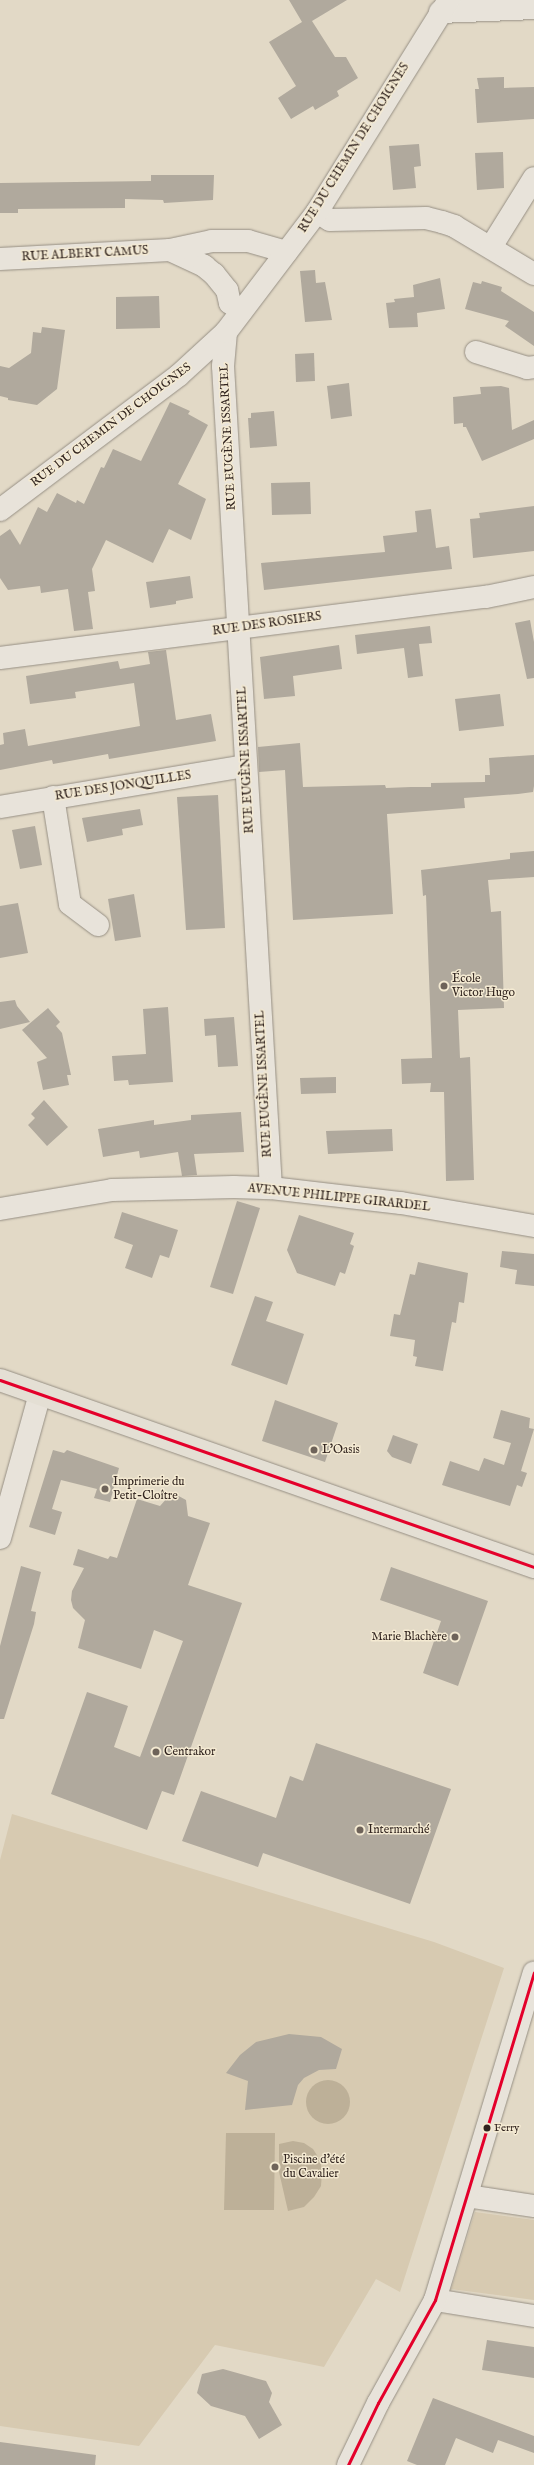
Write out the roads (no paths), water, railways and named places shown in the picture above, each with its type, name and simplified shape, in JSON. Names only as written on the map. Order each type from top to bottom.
[{"type":"main road","points":[[0,1380],[530,1567]]},
{"type":"street","points":[[444,6],[534,8]]},
{"type":"street","name":"RUE DU CHEMIN DE CHOIGNES","points":[[0,510],[178,376],[226,332],[317,212],[444,6]]},
{"type":"street","points":[[491,247],[534,178]]},
{"type":"street","points":[[317,212],[330,220],[426,218],[454,226],[534,274]]},
{"type":"street","name":"RUE ALBERT CAMUS","points":[[0,259],[170,250],[212,241],[248,241],[286,252]]},
{"type":"street","points":[[214,274],[216,255],[223,242]]},
{"type":"street","points":[[170,250],[214,274],[227,290],[230,303],[242,311]]},
{"type":"street","name":"RUE EUGÈNE ISSARTEL","points":[[226,332],[223,366],[240,628],[245,766],[271,1188]]},
{"type":"street","points":[[476,352],[527,368],[534,367]]},
{"type":"street","name":"RUE DES ROSIERS","points":[[0,658],[486,597],[534,587]]},
{"type":"street","name":"RUE DES JONQUILLES","points":[[0,807],[245,766]]},
{"type":"street","points":[[53,797],[70,904],[98,925]]},
{"type":"street","name":"AVENUE PHILIPPE GIRARDEL","points":[[0,1209],[112,1190],[271,1188],[401,1203],[534,1226]]},
{"type":"street","points":[[0,1538],[40,1394]]},
{"type":"street","points":[[348,2465],[378,2403],[435,2300],[534,1973]]},
{"type":"street","points":[[467,2196],[534,2206]]},
{"type":"street","points":[[435,2300],[534,2316]]},
{"type":"place","name":"École Victor Hugo","points":[[444,986]]},
{"type":"place","name":"L'Oasis","points":[[314,1450]]},
{"type":"place","name":"Imprimerie du Petit-Cloître","points":[[105,1489]]},
{"type":"place","name":"Marie Blachère","points":[[455,1637]]},
{"type":"place","name":"Centrakor","points":[[156,1752]]},
{"type":"place","name":"Intermarché","points":[[360,1830]]},
{"type":"place","name":"Ferry","points":[[487,2128]]},
{"type":"place","name":"Piscine d'été du Cavalier","points":[[275,2167]]}]
